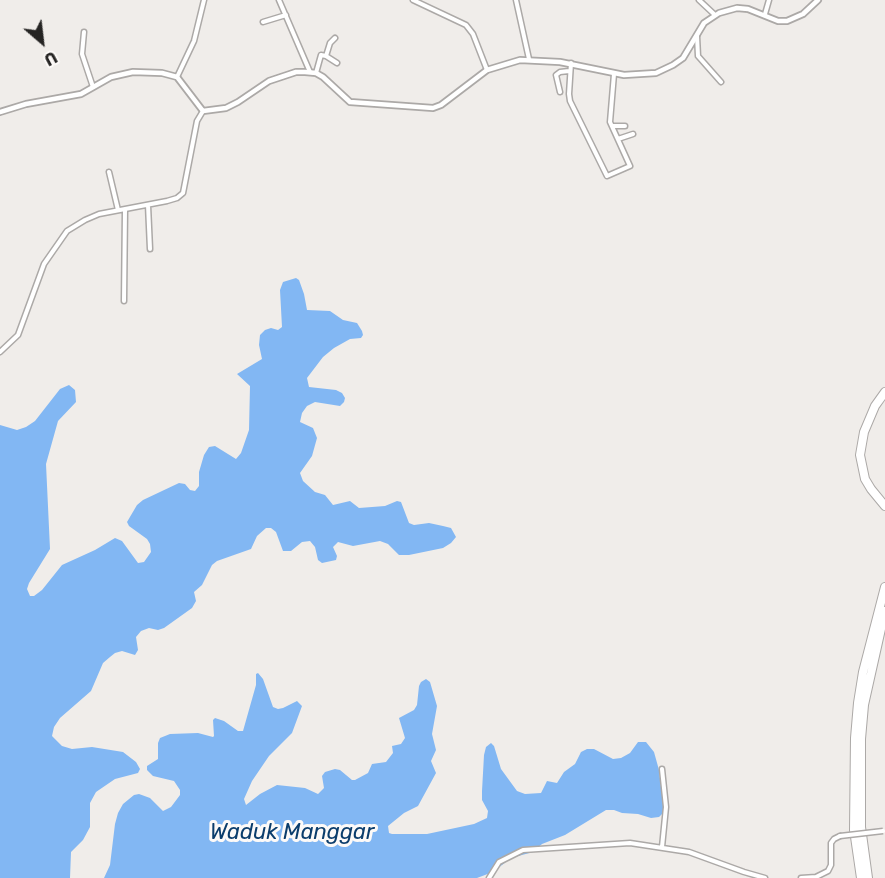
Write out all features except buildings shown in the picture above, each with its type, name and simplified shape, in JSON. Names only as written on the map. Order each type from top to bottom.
[{"type":"highway","points":[[885,392],[875,406],[864,432],[860,455],[865,479],[874,495],[885,506]]},
{"type":"highway","points":[[885,400],[872,421],[864,454],[874,488],[885,500]]},
{"type":"highway","points":[[861,878],[854,830],[855,738],[863,672],[885,587]]},
{"type":"highway","points":[[868,878],[861,828],[861,739],[864,705],[885,611]]},
{"type":"highway","points":[[876,649],[885,621]]},
{"type":"street","points":[[177,77],[194,41],[204,0]]},
{"type":"street","points":[[279,0],[313,73]]},
{"type":"street","points":[[414,0],[466,25],[473,34],[487,70]]},
{"type":"street","points":[[516,0],[529,59]]},
{"type":"street","points":[[699,0],[715,15]]},
{"type":"street","points":[[765,14],[769,0]]},
{"type":"street","points":[[202,111],[233,105],[272,79],[299,72],[313,73],[327,81],[350,102],[427,109],[441,105],[487,70],[506,63],[529,59],[571,63],[614,74],[649,74],[668,68],[682,58],[705,23],[715,15],[737,8],[765,14],[778,21],[791,20],[803,15],[818,0]]},
{"type":"street","points":[[263,22],[286,15]]},
{"type":"street","points":[[84,32],[82,54],[93,87]]},
{"type":"street","points":[[697,36],[698,56],[721,82]]},
{"type":"street","points":[[326,56],[330,43],[335,38]]},
{"type":"street","points":[[313,73],[320,56],[326,56],[337,63]]},
{"type":"street","points":[[571,63],[569,98],[606,176],[630,166],[610,120],[614,74]]},
{"type":"street","points":[[560,92],[556,75],[569,71]]},
{"type":"street","points":[[0,112],[26,104],[78,95],[111,77],[127,72],[162,73],[177,77],[202,111]]},
{"type":"street","points":[[0,352],[14,341],[22,328],[44,264],[61,237],[73,226],[99,214],[177,198],[183,193],[197,121],[202,111]]},
{"type":"street","points":[[612,126],[625,126]]},
{"type":"street","points":[[618,139],[633,134]]},
{"type":"street","points":[[109,172],[118,210]]},
{"type":"street","points":[[148,205],[150,249]]},
{"type":"street","points":[[124,210],[124,301]]},
{"type":"street","points":[[662,769],[666,807],[662,847]]},
{"type":"street","points":[[801,878],[816,877],[828,871],[831,865],[831,843],[840,836],[884,831]]},
{"type":"street","points":[[489,878],[496,866],[507,857],[524,850],[623,843],[689,852],[765,878]]},
{"type":"water","points":[[296,278],[304,294],[307,310],[330,311],[343,320],[357,323],[363,335],[361,338],[350,339],[334,348],[323,357],[307,378],[309,387],[336,390],[345,398],[340,406],[315,402],[307,406],[302,413],[300,422],[313,428],[317,438],[312,456],[300,473],[303,481],[315,492],[325,495],[333,505],[350,501],[359,508],[401,502],[409,523],[414,525],[429,523],[451,528],[456,537],[443,548],[409,555],[399,555],[388,544],[380,541],[353,546],[338,542],[333,547],[337,556],[336,560],[322,563],[318,560],[315,547],[310,541],[302,542],[291,551],[283,551],[276,532],[271,528],[266,528],[257,536],[251,549],[217,561],[212,565],[202,585],[194,592],[196,601],[192,608],[164,628],[158,630],[149,628],[141,631],[136,637],[138,650],[135,655],[122,651],[115,653],[103,663],[91,691],[60,718],[54,727],[52,736],[62,746],[72,749],[92,747],[123,752],[136,762],[140,769],[138,773],[115,779],[96,792],[90,803],[90,827],[83,840],[71,852],[70,878],[0,878],[0,425],[17,430],[26,427],[35,421],[60,389],[69,385],[75,390],[76,402],[58,421],[46,464],[50,549],[29,583],[27,589],[30,596],[42,590],[62,565],[115,538],[122,541],[138,563],[144,562],[151,552],[150,544],[127,522],[137,505],[179,483],[195,491],[199,486],[199,472],[204,455],[209,447],[215,446],[236,459],[241,453],[249,430],[250,386],[237,374],[262,359],[259,345],[260,335],[265,330],[271,328],[278,330],[282,327],[280,290],[283,282]]},
{"type":"water","name":"Waduk Manggar","points":[[258,673],[263,679],[273,707],[283,708],[297,701],[302,706],[292,733],[269,756],[252,781],[244,799],[246,805],[277,785],[305,788],[318,794],[324,788],[322,776],[325,772],[340,770],[355,780],[368,773],[372,764],[386,762],[393,753],[392,746],[401,744],[405,738],[399,718],[414,710],[417,705],[419,686],[426,679],[430,682],[437,706],[432,734],[436,750],[431,761],[436,773],[418,806],[404,813],[388,826],[389,833],[427,834],[474,824],[487,818],[488,811],[482,800],[482,791],[484,755],[486,747],[491,743],[501,769],[517,791],[525,794],[541,793],[547,781],[557,783],[564,772],[575,764],[581,752],[587,749],[594,749],[613,759],[630,753],[638,742],[646,742],[654,752],[659,770],[664,812],[659,817],[651,818],[606,810],[565,835],[542,844],[533,852],[511,858],[493,872],[477,878],[104,878],[110,865],[115,824],[123,804],[134,795],[139,794],[150,798],[163,811],[171,807],[180,795],[180,790],[174,781],[153,776],[147,770],[147,766],[158,759],[160,738],[170,734],[198,733],[213,737],[215,718],[224,721],[238,731],[243,731]]}]
